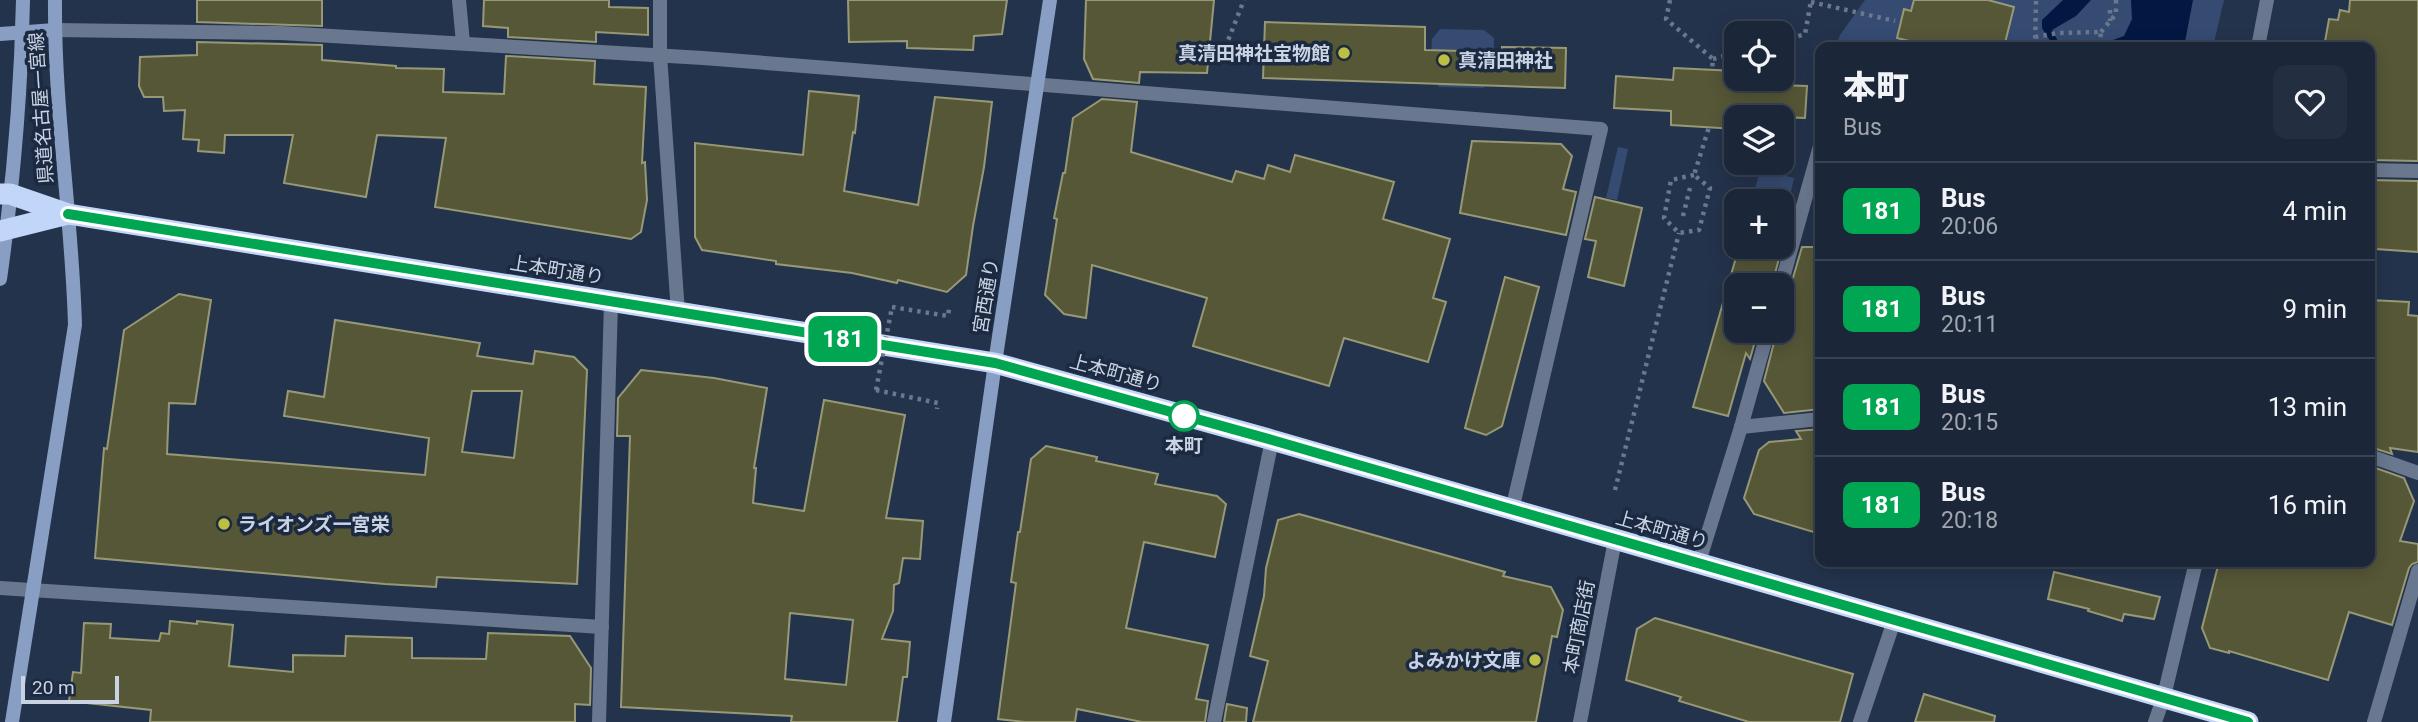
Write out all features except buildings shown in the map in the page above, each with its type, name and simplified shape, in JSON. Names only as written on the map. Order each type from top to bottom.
[{"type":"highway","points":[[5,194],[68,214]]},
{"type":"highway","points":[[4,231],[68,214]]},
{"type":"highway","name":"上本町通り","points":[[68,214],[995,363],[1272,440],[2248,722]]},
{"type":"street","name":"県道名古屋一宮線","points":[[0,279],[23,0]]},
{"type":"street","name":"県道名古屋一宮線","points":[[12,722],[75,325],[55,0]]},
{"type":"street","points":[[459,0],[463,43]]},
{"type":"street","points":[[660,0],[660,55],[677,313]]},
{"type":"street","name":"宮西通り","points":[[944,722],[1050,0]]},
{"type":"street","points":[[2259,42],[2267,0]]},
{"type":"street","points":[[0,34],[55,30],[281,33],[463,43],[660,55],[1601,129],[1512,510]]},
{"type":"street","points":[[1784,273],[1815,164]]},
{"type":"street","points":[[2375,170],[2418,171]]},
{"type":"street","points":[[599,722],[611,302]]},
{"type":"street","points":[[1698,565],[1765,343]]},
{"type":"street","points":[[1741,427],[1815,420]]},
{"type":"street","points":[[1214,722],[1272,440]]},
{"type":"street","points":[[2375,458],[2418,473]]},
{"type":"street","name":"本町商店街","points":[[1580,722],[1615,540]]},
{"type":"street","points":[[2155,722],[2164,696],[2195,567]]},
{"type":"street","points":[[2374,722],[2418,571]]},
{"type":"street","points":[[0,588],[602,627]]},
{"type":"street","points":[[1860,722],[1894,621]]},
{"type":"path","points":[[1243,55],[1243,51],[1227,43],[1244,0]]},
{"type":"path","points":[[1670,0],[1666,19],[1713,59]]},
{"type":"path","points":[[2035,42],[2036,0]]},
{"type":"path","points":[[2100,42],[2101,32],[2116,14],[2116,0]]},
{"type":"path","points":[[1794,37],[1805,34],[1811,1],[1895,21]]},
{"type":"path","points":[[2110,10],[2110,22]]},
{"type":"path","points":[[2035,37],[2058,33],[2101,32]]},
{"type":"path","points":[[1713,59],[1724,56]]},
{"type":"path","points":[[1712,70],[1713,59]]},
{"type":"path","points":[[1694,175],[1709,127]]},
{"type":"path","points":[[1679,233],[1664,218],[1671,180],[1694,175]]},
{"type":"path","points":[[1679,233],[1699,230],[1710,188],[1694,175]]},
{"type":"path","points":[[1684,216],[1690,188]]},
{"type":"path","points":[[1615,490],[1679,233]]},
{"type":"path","points":[[937,409],[938,403],[876,390],[892,307],[948,316],[949,309]]},
{"type":"shaded area","points":[[1865,0],[2224,0],[2214,42],[1837,42]]},
{"type":"shaded area","points":[[2063,0],[2091,0],[2076,16],[2052,30],[2058,42],[2051,42],[2042,28],[2042,20]]},
{"type":"shaded area","points":[[2131,0],[2193,0],[2185,42],[2108,42],[2124,36],[2132,19]]},
{"type":"shaded area","points":[[1440,29],[1484,30],[1494,38],[1493,81],[1483,88],[1439,87],[1430,74],[1432,39]]},
{"type":"shaded area","points":[[1618,147],[1628,149],[1617,200],[1606,198]]},
{"type":"shaded area","points":[[1759,175],[1794,178],[1792,189],[1755,189]]},
{"type":"bus line","name":"181","points":[[68,214],[995,363],[1272,440],[2248,722]]},
{"type":"place","name":"真清田神社宝物館","points":[[1344,53]]},
{"type":"place","name":"真清田神社","points":[[1444,60]]},
{"type":"place","name":"本町","points":[[1184,416]]},
{"type":"place","name":"ライオンズ一宮栄","points":[[224,524]]},
{"type":"place","name":"よみかけ文庫","points":[[1535,660]]}]
